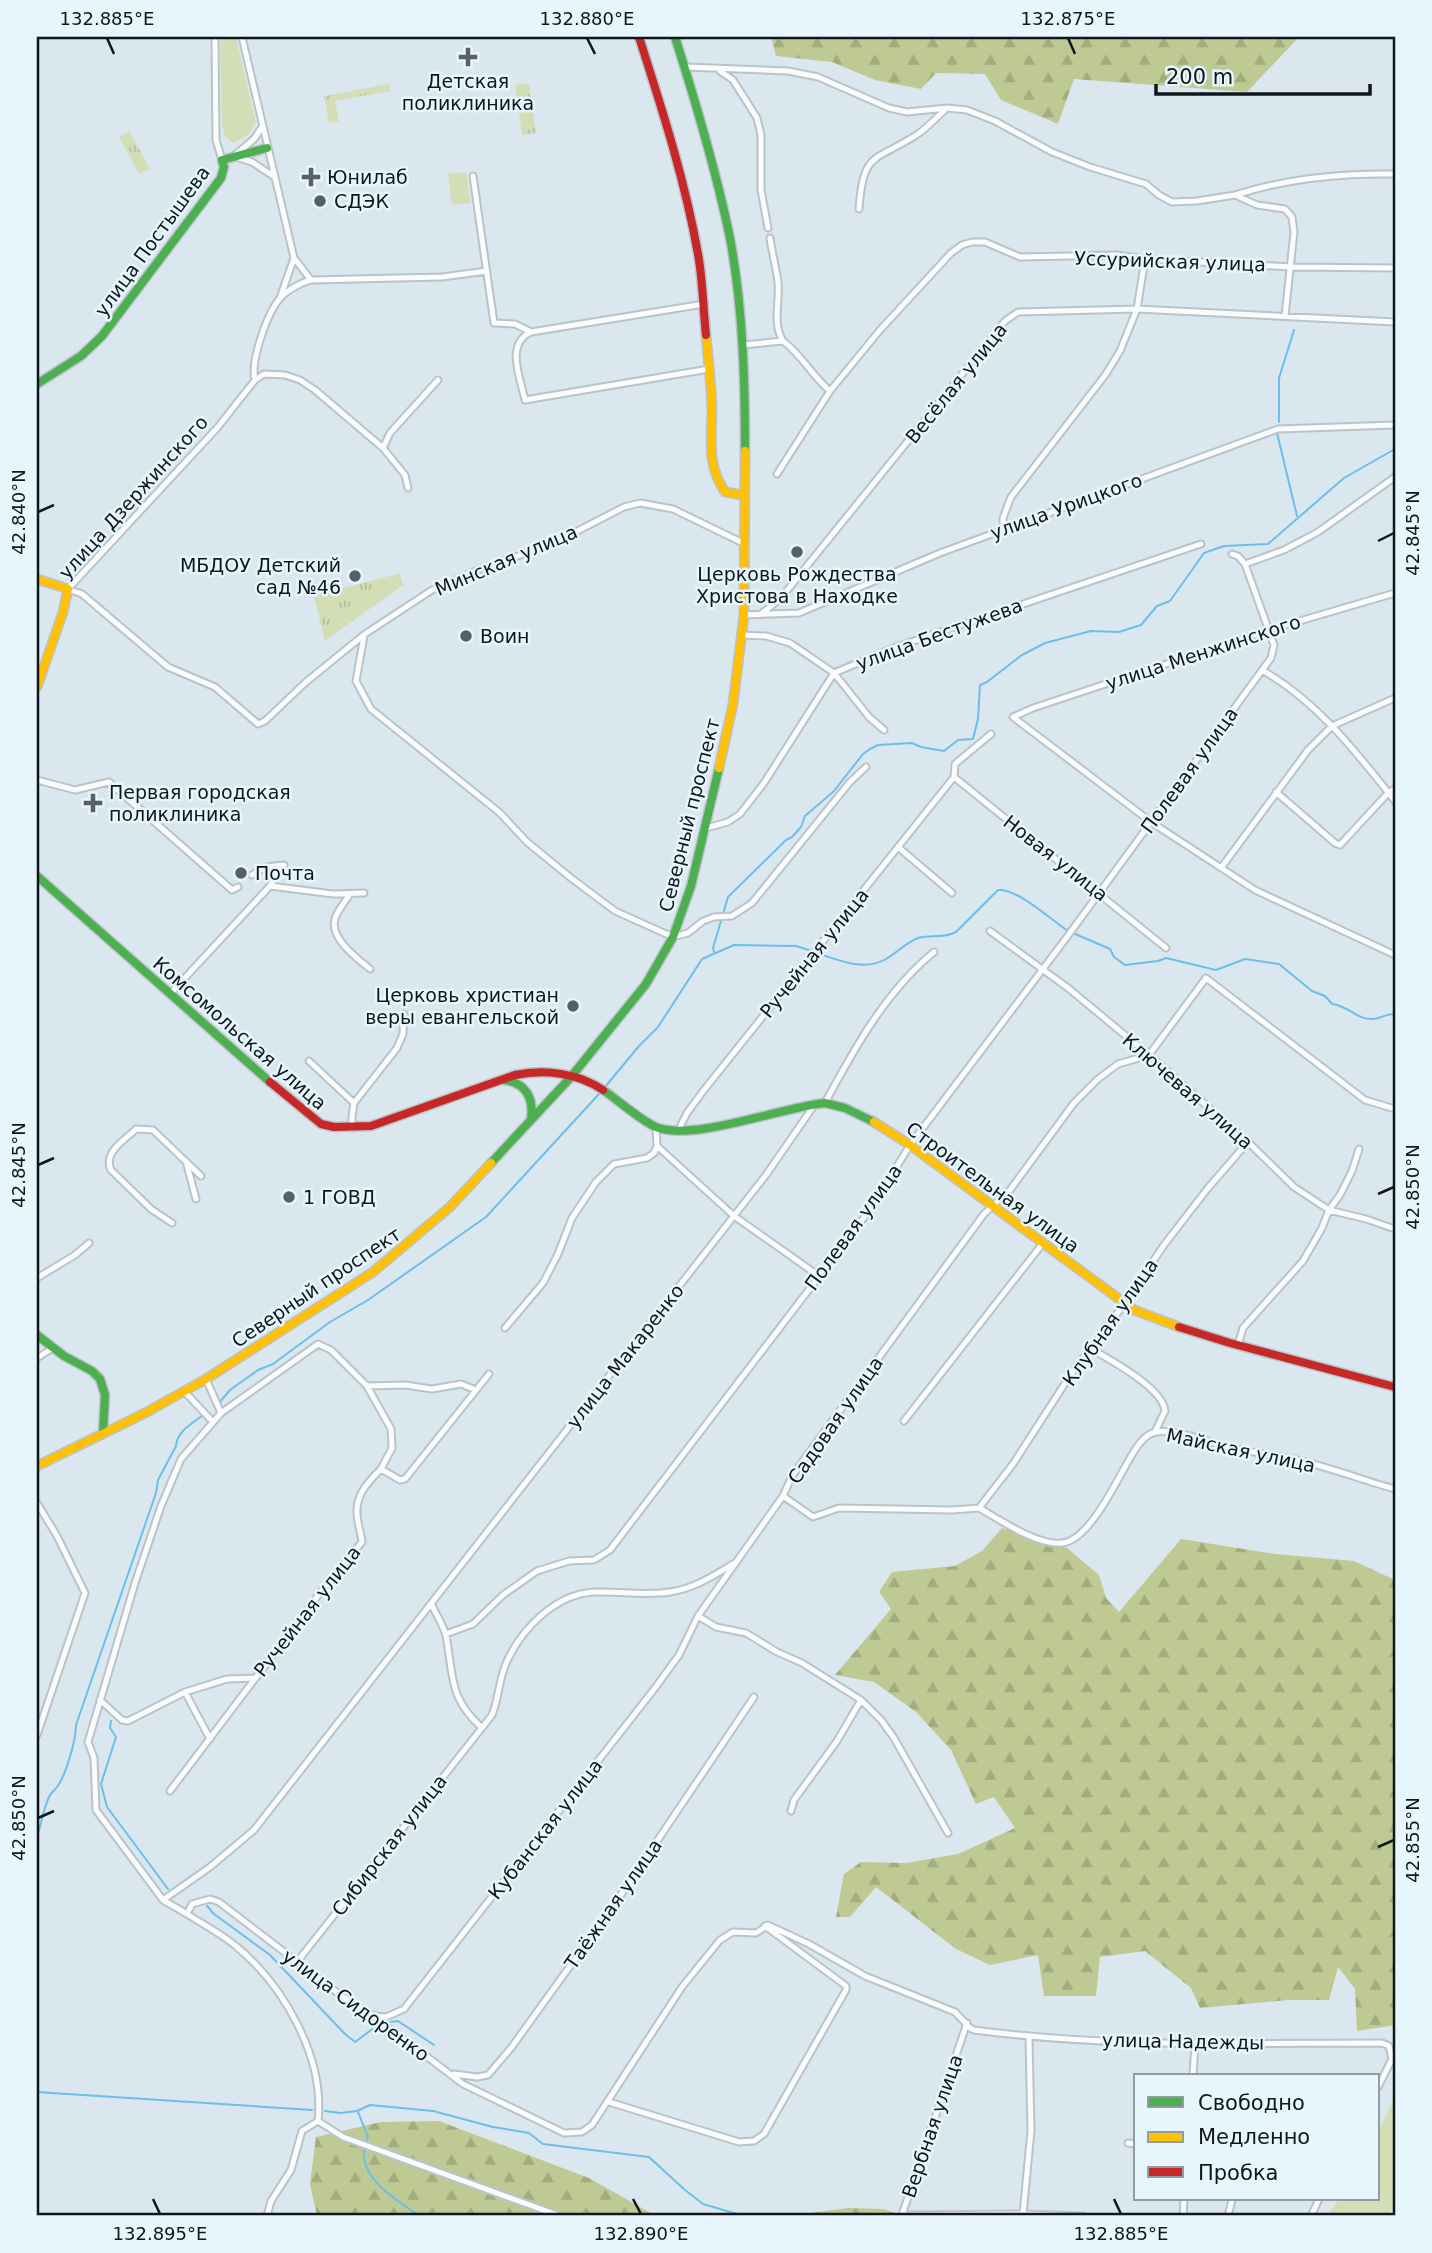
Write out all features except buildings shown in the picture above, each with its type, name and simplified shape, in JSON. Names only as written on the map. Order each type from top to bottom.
[{"type":"main road","points":[[639,37],[666,120],[699,258],[712,408],[709,433],[715,471],[725,492],[743,495]]},
{"type":"main road","name":"Северный проспект","points":[[37,1465],[206,1378],[363,1278],[406,1246],[450,1207],[571,1077],[646,984],[673,937],[691,886],[706,828],[733,704],[744,615],[743,345],[730,240],[704,125],[675,37]]},
{"type":"main road","points":[[222,160],[267,148]]},
{"type":"main road","name":"улица Постышева","points":[[37,384],[81,356],[102,336],[221,178],[224,167],[222,160]]},
{"type":"main road","points":[[37,579],[68,589]]},
{"type":"main road","name":"улица Дзержинского","points":[[37,687],[68,589]]},
{"type":"main road","name":"Комсомольская улица","points":[[37,876],[321,1124],[352,1128],[381,1123],[531,1072],[549,1071],[571,1077]]},
{"type":"main road","name":"Строительная улица","points":[[571,1077],[594,1084],[656,1127],[678,1131],[702,1129],[825,1103],[860,1113],[910,1145],[1125,1303],[1151,1318],[1238,1345],[1395,1387]]},
{"type":"main road","points":[[501,1080],[514,1081],[528,1093],[533,1107],[530,1123]]},
{"type":"main road","points":[[37,1335],[98,1376],[103,1385],[104,1396],[103,1433]]},
{"type":"street","points":[[242,37],[294,258],[311,280]]},
{"type":"street","name":"улица Постышева","points":[[215,40],[216,140],[222,160]]},
{"type":"street","points":[[685,67],[788,71],[818,77],[889,108],[907,112],[947,108],[976,112],[1052,152],[1146,184],[1172,201],[1197,201],[1297,182],[1354,175],[1395,174]]},
{"type":"street","points":[[717,69],[733,80],[757,118],[761,135],[761,190],[768,228]]},
{"type":"street","points":[[859,209],[861,179],[867,167],[880,153],[915,135],[947,108]]},
{"type":"street","points":[[232,156],[254,139],[262,127]]},
{"type":"street","points":[[232,156],[253,162],[274,177]]},
{"type":"street","points":[[473,176],[494,323],[515,324],[531,332]]},
{"type":"street","points":[[1235,195],[1250,203],[1284,209],[1289,213],[1294,232],[1285,316]]},
{"type":"street","points":[[770,238],[778,291],[776,330],[816,379],[830,391],[777,474]]},
{"type":"street","name":"Уссурийская улица","points":[[830,391],[880,330],[951,253],[972,242],[985,242],[1020,257],[1117,256],[1291,267],[1395,268]]},
{"type":"street","points":[[294,258],[259,347],[253,371],[256,379],[264,374],[285,375],[316,390],[383,448],[405,475],[408,488]]},
{"type":"street","points":[[1003,529],[1003,518],[1011,497],[1105,373],[1130,330],[1145,259]]},
{"type":"street","points":[[279,299],[300,283],[311,280],[442,276],[487,271]]},
{"type":"street","points":[[704,304],[531,332],[519,340],[515,348],[525,400],[709,369]]},
{"type":"street","name":"Весёлая улица","points":[[761,614],[780,598],[1005,321],[1018,312],[1136,309],[1395,322]]},
{"type":"street","points":[[743,345],[783,341]]},
{"type":"street","name":"улица Дзержинского","points":[[68,589],[218,427],[256,379]]},
{"type":"street","points":[[383,448],[390,433],[438,380]]},
{"type":"street","name":"улица Урицкого","points":[[744,615],[799,613],[1003,529],[1278,429],[1395,425]]},
{"type":"street","points":[[1232,554],[1245,564],[1284,550],[1318,532],[1395,477]]},
{"type":"street","name":"Минская улица","points":[[68,589],[82,594],[168,667],[215,687],[258,724],[265,721],[306,682],[365,634],[432,590],[475,571],[552,544],[633,504],[673,509],[743,543]]},
{"type":"street","name":"улица Бестужева","points":[[706,828],[728,822],[740,814],[764,783],[834,673],[896,647],[1201,544]]},
{"type":"street","name":"Полевая улица","points":[[446,1634],[473,1624],[503,1595],[537,1571],[569,1561],[594,1560],[610,1550],[872,1207],[910,1145],[1067,937],[1271,658],[1274,645],[1245,564]]},
{"type":"street","name":"улица Менжинского","points":[[1152,822],[1013,717],[1043,704],[1269,630],[1395,593]]},
{"type":"street","points":[[365,634],[356,681],[371,709],[500,813],[527,842],[571,878],[615,911],[673,937],[688,933],[703,921],[733,916],[752,903],[850,782],[866,767]]},
{"type":"street","points":[[742,635],[778,638],[790,643],[834,673],[869,717],[884,730]]},
{"type":"street","points":[[1262,670],[1318,711],[1392,791],[1395,801]]},
{"type":"street","points":[[1221,868],[1308,750],[1332,726],[1395,698]]},
{"type":"street","points":[[954,777],[955,764],[991,734]]},
{"type":"street","name":"Ручейная улица","points":[[678,1131],[687,1113],[954,777]]},
{"type":"street","name":"Новая улица","points":[[954,777],[1100,892],[1166,948]]},
{"type":"street","points":[[37,780],[75,790],[109,782],[232,890],[238,887]]},
{"type":"street","points":[[1276,792],[1340,845],[1392,791]]},
{"type":"street","points":[[1152,822],[1255,890],[1395,955]]},
{"type":"street","points":[[898,847],[952,894]]},
{"type":"street","points":[[170,994],[270,886],[284,865],[266,867],[252,875]]},
{"type":"street","points":[[270,886],[364,893]]},
{"type":"street","points":[[350,894],[335,917],[334,925],[344,946],[370,969]]},
{"type":"street","name":"Ключевая улица","points":[[990,931],[1068,988],[1149,1055],[1248,1142],[1294,1188],[1329,1210],[1395,1229]]},
{"type":"street","points":[[825,1103],[879,1011],[919,964],[934,952]]},
{"type":"street","points":[[1149,1055],[1206,978],[1365,1100],[1395,1108]]},
{"type":"street","points":[[352,1128],[355,1103],[397,1048],[403,1034],[404,1014]]},
{"type":"street","name":"Садовая улица","points":[[698,1616],[783,1496],[800,1465],[992,1206],[1010,1190],[1074,1103],[1118,1064],[1149,1055]]},
{"type":"street","points":[[309,1061],[355,1103]]},
{"type":"street","name":"улица Макаренко","points":[[163,1900],[210,1867],[254,1830],[766,1175],[815,1104]]},
{"type":"street","points":[[505,1328],[543,1283],[572,1218],[596,1182],[614,1164],[647,1158],[657,1146],[656,1127]]},
{"type":"street","points":[[172,1223],[151,1209],[111,1170],[107,1162],[108,1155],[136,1129],[153,1130],[201,1176]]},
{"type":"street","name":"Клубная улица","points":[[979,1508],[1013,1464],[1071,1374],[1125,1303],[1164,1245],[1248,1142]]},
{"type":"street","points":[[657,1146],[734,1216],[819,1276]]},
{"type":"street","points":[[1238,1345],[1243,1328],[1303,1261],[1352,1171],[1359,1149]]},
{"type":"street","points":[[186,1162],[197,1199]]},
{"type":"street","points":[[37,1278],[75,1255],[89,1243]]},
{"type":"street","points":[[904,1421],[1043,1243]]},
{"type":"street","name":"Ручейная улица","points":[[170,1791],[328,1581],[362,1542],[356,1514],[358,1499],[363,1489],[381,1469],[392,1448],[391,1430],[367,1386],[331,1350],[318,1344],[220,1412]]},
{"type":"street","points":[[37,1358],[53,1348]]},
{"type":"street","points":[[1090,1348],[1124,1369],[1161,1398],[1165,1411],[1155,1432]]},
{"type":"street","points":[[381,1469],[400,1480],[405,1479],[489,1374]]},
{"type":"street","points":[[206,1378],[220,1412],[181,1460],[161,1506],[88,1742],[94,1758],[96,1810],[163,1900],[223,1936],[246,1955],[297,2019],[314,2075],[318,2121]]},
{"type":"street","points":[[367,1386],[392,1384],[432,1389],[461,1384],[476,1390]]},
{"type":"street","points":[[184,1391],[213,1422]]},
{"type":"street","name":"Майская улица","points":[[979,1508],[1013,1528],[1047,1542],[1062,1544],[1076,1539],[1092,1521],[1136,1448],[1155,1432],[1184,1435],[1226,1447],[1293,1459],[1395,1489]]},
{"type":"street","points":[[783,1496],[813,1517],[839,1508],[979,1508]]},
{"type":"street","points":[[37,1503],[57,1536],[85,1593],[40,1718],[37,1735]]},
{"type":"street","name":"Сибирская улица","points":[[297,1962],[492,1715],[497,1702],[499,1678],[510,1655],[532,1625],[554,1604],[591,1592],[673,1592],[694,1586],[735,1564]]},
{"type":"street","points":[[432,1605],[446,1634],[451,1678],[457,1696],[466,1714],[482,1728]]},
{"type":"street","points":[[698,1616],[716,1628],[746,1633],[777,1652],[802,1663],[861,1700],[894,1738],[948,1833]]},
{"type":"street","name":"Кубанская улица","points":[[372,2015],[386,2017],[404,2009],[655,1688],[679,1655],[698,1616]]},
{"type":"street","points":[[100,1700],[122,1720],[128,1721],[185,1692],[227,1679],[255,1678]]},
{"type":"street","points":[[185,1692],[209,1739]]},
{"type":"street","name":"Таёжная улица","points":[[451,2074],[477,2077],[488,2075],[511,2048],[614,1905],[754,1697]]},
{"type":"street","points":[[791,1811],[794,1800],[837,1741],[861,1700]]},
{"type":"street","name":"улица Сидоренко","points":[[187,1914],[192,1904],[210,1899],[219,1902],[463,2084],[564,2133],[575,2134],[587,2130],[609,2102],[682,1987],[720,1940],[733,1932],[756,1933],[765,1926]]},
{"type":"street","points":[[765,1926],[773,1926],[865,1976],[955,2012],[967,2023]]},
{"type":"street","points":[[609,2102],[739,2142],[754,2141],[764,2134],[846,1990],[844,1983],[765,1926]]},
{"type":"street","name":"улица Надежды","points":[[967,2023],[974,2030],[1029,2037],[1195,2043],[1382,2043],[1389,2046],[1392,2059],[1380,2083]]},
{"type":"street","name":"Вербная улица","points":[[967,2023],[901,2216],[1084,2216]]},
{"type":"street","points":[[1023,2214],[1031,2131],[1029,2037]]},
{"type":"street","points":[[1193,2074],[1195,2043]]},
{"type":"street","points":[[318,2121],[343,2137],[539,2207],[556,2216]]},
{"type":"street","points":[[267,2216],[271,2202],[291,2170],[302,2131],[318,2121]]},
{"type":"street","points":[[1128,2143],[1134,2144]]},
{"type":"street","points":[[1228,2216],[1232,2200]]},
{"type":"street","points":[[1311,2216],[1319,2200]]},
{"type":"green space","points":[[220,37],[236,37],[256,123],[249,134],[234,143],[224,136],[222,124]]},
{"type":"green space","points":[[771,37],[1299,37],[1247,92],[1074,79],[1058,124],[1001,100],[985,74],[936,73],[921,89],[875,80],[832,62],[776,56]]},
{"type":"green space","points":[[529,83],[536,133],[522,135],[515,85]]},
{"type":"green space","points":[[389,84],[390,91],[335,101],[339,121],[329,123],[324,96]]},
{"type":"green space","points":[[129,131],[150,169],[139,174],[119,137]]},
{"type":"green space","points":[[466,172],[471,203],[452,205],[448,174]]},
{"type":"green space","points":[[400,573],[403,585],[325,641],[314,596]]},
{"type":"green space","points":[[1002,1528],[1067,1548],[1099,1575],[1106,1598],[1119,1612],[1181,1539],[1275,1554],[1354,1561],[1395,1580],[1395,2025],[1357,2031],[1355,1989],[1338,1967],[1329,2000],[1288,2000],[1200,2008],[1191,1988],[1145,1951],[1100,1957],[1096,1996],[1044,1996],[1038,1955],[990,1965],[956,1949],[876,1887],[850,1917],[836,1917],[844,1874],[861,1862],[906,1863],[958,1854],[1015,1828],[994,1797],[976,1804],[951,1750],[916,1712],[874,1682],[835,1675],[891,1609],[879,1592],[892,1572],[955,1566],[982,1551]]},
{"type":"green space","points":[[1395,2097],[1395,2205],[1388,2216],[1327,2216],[1338,2200],[1380,2200],[1380,2128]]},
{"type":"green space","points":[[439,2121],[589,2178],[656,2216],[317,2216],[310,2184],[316,2137],[381,2122]]},
{"type":"green space","points":[[848,2208],[884,2209],[903,2216],[788,2216]]},
{"type":"waterway","points":[[1279,422],[1279,378],[1294,330]]},
{"type":"waterway","points":[[1277,433],[1297,516]]},
{"type":"waterway","points":[[714,952],[728,897],[792,837],[801,827],[805,816],[834,791],[863,754],[878,745],[912,743],[944,751],[958,740],[973,739],[978,719],[980,685],[1022,655],[1045,643],[1091,631],[1119,632],[1141,625],[1157,606],[1170,601],[1204,553],[1224,546],[1268,544],[1344,478],[1395,449]]},
{"type":"waterway","points":[[817,953],[851,964],[877,963],[918,938],[956,932],[998,890],[1024,899],[1068,931]]},
{"type":"waterway","points":[[1073,933],[1110,949],[1114,957],[1125,965],[1166,958],[1216,970],[1245,959],[1279,964],[1312,991],[1325,996],[1332,1004],[1362,1017],[1376,1019],[1395,1014]]},
{"type":"waterway","points":[[605,1087],[658,1027],[702,959],[734,945],[796,946],[812,951]]},
{"type":"waterway","points":[[219,1403],[230,1390],[258,1370],[273,1364],[330,1322],[368,1300],[486,1217],[599,1094]]},
{"type":"waterway","points":[[37,1837],[50,1795],[67,1766],[76,1725],[156,1493],[158,1480],[179,1436],[203,1415]]},
{"type":"waterway","points":[[111,1721],[110,1728],[116,1737],[101,1784],[107,1807],[168,1889]]},
{"type":"waterway","points":[[207,1906],[270,1955],[355,2042],[378,2025]]},
{"type":"waterway","points":[[390,2022],[398,2021],[434,2045]]},
{"type":"waterway","points":[[37,2092],[312,2110]]},
{"type":"waterway","points":[[325,2111],[357,2111],[370,2105],[433,2111],[493,2127],[529,2133],[543,2144],[649,2157],[703,2204],[744,2216]]},
{"type":"waterway","points":[[358,2112],[368,2137],[366,2143]]},
{"type":"waterway","points":[[365,2148],[364,2159],[374,2179],[420,2216]]},
{"type":"traffic: fast","points":[[675,37],[705,137],[730,238],[742,344],[745,451]]},
{"type":"traffic: fast","points":[[37,384],[81,356],[102,336],[221,178],[224,167],[222,160],[267,148]]},
{"type":"traffic: fast","points":[[491,1163],[571,1077],[646,984],[673,937],[691,886],[719,768]]},
{"type":"traffic: fast","points":[[37,876],[270,1082]]},
{"type":"traffic: fast","points":[[504,1080],[518,1084],[527,1093],[531,1104],[531,1119]]},
{"type":"traffic: fast","points":[[603,1090],[650,1124],[672,1130],[714,1127],[825,1103],[845,1108],[874,1122]]},
{"type":"traffic: fast","points":[[37,1335],[100,1379],[105,1395],[103,1433]]},
{"type":"traffic: slow","points":[[706,335],[715,471],[725,492],[743,495]]},
{"type":"traffic: slow","points":[[719,768],[733,704],[744,615],[745,451]]},
{"type":"traffic: slow","points":[[37,579],[68,589],[63,612],[37,687]]},
{"type":"traffic: slow","points":[[874,1122],[910,1145],[1134,1310],[1179,1327]]},
{"type":"traffic: slow","points":[[37,1466],[145,1413],[206,1379],[373,1272],[450,1207],[491,1163]]},
{"type":"traffic: jam","points":[[639,37],[687,199],[700,264],[706,335]]},
{"type":"traffic: jam","points":[[270,1082],[321,1124],[334,1127],[371,1126],[526,1073],[572,1076],[603,1090]]},
{"type":"traffic: jam","points":[[1179,1327],[1395,1387]]},
{"type":"place","name":"Детская поликлиника","points":[[468,57]]},
{"type":"place","name":"Юнилаб","points":[[311,177]]},
{"type":"place","name":"СДЭК","points":[[320,201]]},
{"type":"place","name":"Церковь Рождества Христова в Находке","points":[[797,552]]},
{"type":"place","name":"МБДОУ Детский сад №46","points":[[355,576]]},
{"type":"place","name":"Воин","points":[[466,636]]},
{"type":"place","name":"Первая городская поликлиника","points":[[93,803]]},
{"type":"place","name":"Почта","points":[[241,873]]},
{"type":"place","name":"Церковь христиан веры евангельской","points":[[573,1006]]},
{"type":"place","name":"1 ГОВД","points":[[289,1197]]}]
